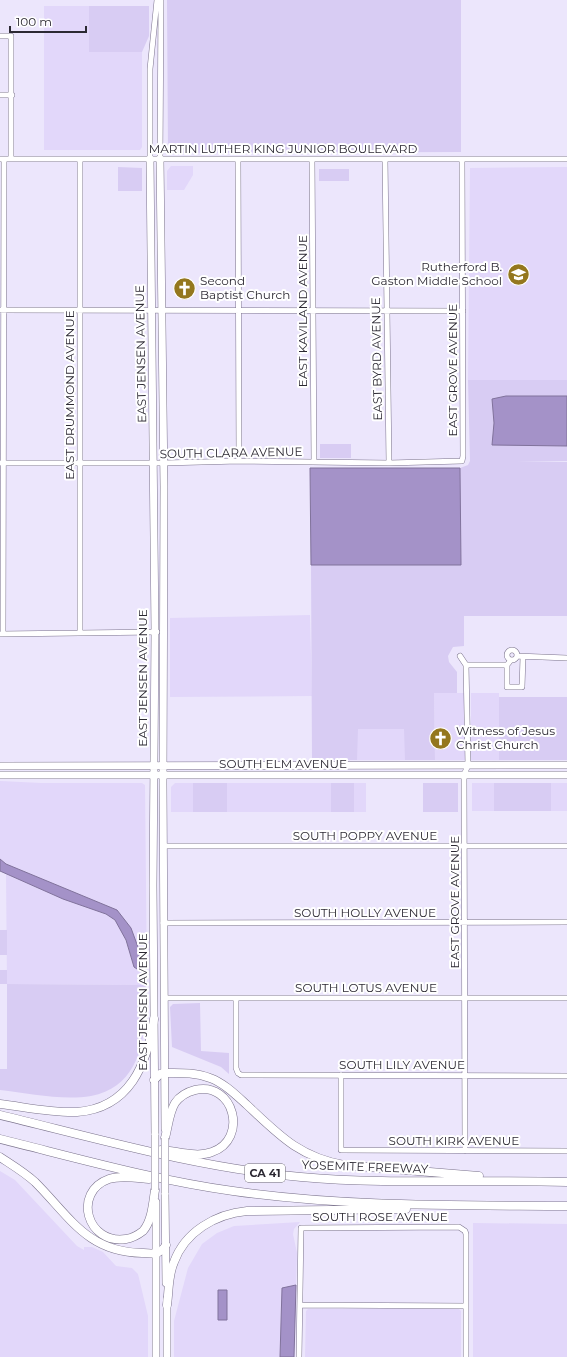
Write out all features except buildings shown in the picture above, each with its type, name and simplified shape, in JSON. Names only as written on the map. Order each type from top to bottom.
[{"type":"highway","points":[[0,1104],[77,1112],[107,1103],[124,1091],[142,1067],[148,1052],[154,1018]]},
{"type":"highway","points":[[154,1080],[160,1074],[164,1073],[202,1075],[216,1080],[236,1095],[300,1151],[327,1162],[365,1167],[536,1181]]},
{"type":"highway","points":[[119,1144],[196,1154],[212,1152],[222,1147],[231,1137],[234,1123],[230,1106],[222,1096],[213,1091],[198,1089],[186,1093],[180,1098],[172,1109],[165,1138]]},
{"type":"highway","name":"YOSEMITE FREEWAY","points":[[0,1115],[189,1161],[301,1177],[388,1182],[567,1182]]},
{"type":"highway","name":"CA 41","points":[[0,1139],[175,1181],[233,1192],[322,1201],[500,1206],[567,1206]]},
{"type":"highway","points":[[0,1157],[34,1181],[68,1218],[94,1241],[116,1251],[156,1254],[166,1245]]},
{"type":"highway","points":[[156,1190],[148,1222],[142,1231],[134,1237],[118,1239],[107,1237],[96,1230],[89,1219],[88,1206],[90,1196],[97,1186],[109,1179],[121,1177],[175,1181]]},
{"type":"highway","points":[[167,1305],[171,1270],[180,1248],[206,1223],[226,1214],[246,1211],[438,1209],[500,1206]]},
{"type":"main road","name":"EAST JENSEN AVENUE","points":[[150,159],[155,632],[153,886],[156,1357]]},
{"type":"main road","name":"EAST JENSEN AVENUE","points":[[160,159],[164,463],[163,923],[167,1357]]},
{"type":"main road","name":"SOUTH ELM AVENUE","points":[[0,766],[567,765]]},
{"type":"main road","name":"SOUTH ELM AVENUE","points":[[0,775],[567,775]]},
{"type":"main road","points":[[153,886],[159,896],[159,916],[163,923]]},
{"type":"main road","points":[[154,961],[158,971],[159,993],[164,998]]},
{"type":"street","name":"EAST JENSEN AVENUE","points":[[150,159],[150,69],[157,0]]},
{"type":"street","name":"EAST JENSEN AVENUE","points":[[160,159],[161,0]]},
{"type":"street","points":[[0,36],[12,36],[12,159]]},
{"type":"street","points":[[0,95],[12,95]]},
{"type":"street","name":"MARTIN LUTHER KING JUNIOR BOULEVARD","points":[[2,159],[567,159]]},
{"type":"street","points":[[2,159],[2,634],[164,632]]},
{"type":"street","name":"EAST DRUMMOND AVENUE","points":[[80,159],[80,632]]},
{"type":"street","points":[[238,159],[239,461]]},
{"type":"street","name":"EAST KAVILAND AVENUE","points":[[312,159],[314,462]]},
{"type":"street","name":"EAST BYRD AVENUE","points":[[385,159],[388,463]]},
{"type":"street","name":"EAST GROVE AVENUE","points":[[462,159],[462,461]]},
{"type":"street","points":[[2,310],[463,311]]},
{"type":"street","name":"SOUTH CLARA AVENUE","points":[[2,463],[154,464],[239,461],[388,463],[462,461]]},
{"type":"street","points":[[511,660],[507,656],[510,651],[516,652],[517,656],[523,657],[567,658]]},
{"type":"street","points":[[460,656],[466,665],[507,665]]},
{"type":"street","points":[[517,656],[507,665],[507,687],[522,687],[523,657]]},
{"type":"street","name":"EAST GROVE AVENUE","points":[[465,1151],[466,846],[464,775],[468,765],[466,665]]},
{"type":"street","name":"SOUTH POPPY AVENUE","points":[[163,846],[567,846]]},
{"type":"street","name":"SOUTH HOLLY AVENUE","points":[[163,923],[567,922]]},
{"type":"street","name":"SOUTH LOTUS AVENUE","points":[[164,998],[567,998]]},
{"type":"street","name":"SOUTH LILY AVENUE","points":[[236,998],[236,1062],[238,1073],[246,1076],[567,1076]]},
{"type":"street","name":"SOUTH KIRK AVENUE","points":[[341,1075],[341,1150],[567,1151]]},
{"type":"street","name":"SOUTH ROSE AVENUE","points":[[301,1304],[301,1228],[459,1227],[465,1231],[466,1234],[466,1306]]},
{"type":"street","points":[[299,1357],[301,1304],[466,1306],[466,1357]]},
{"type":"shaded area","points":[[167,0],[461,0],[461,152],[168,153]]},
{"type":"shaded area","points":[[44,6],[89,6],[89,52],[142,52],[142,147],[140,150],[44,150]]},
{"type":"shaded area","points":[[89,6],[149,6],[149,36],[142,52],[89,52]]},
{"type":"shaded area","points":[[171,166],[193,166],[193,175],[184,190],[167,190],[167,171]]},
{"type":"shaded area","points":[[118,167],[142,168],[142,191],[118,191]]},
{"type":"shaded area","name":"Rutherford B. Gaston Middle School","points":[[567,167],[567,380],[468,380],[470,168]]},
{"type":"shaded area","points":[[319,169],[349,169],[349,181],[319,181]]},
{"type":"shaded area","points":[[468,380],[567,380],[567,461],[517,461],[567,462],[567,616],[464,616],[464,646],[453,647],[448,656],[449,662],[457,672],[457,693],[434,693],[435,760],[405,760],[404,729],[358,729],[357,760],[312,760],[311,565],[461,565],[460,468],[468,465],[470,461]]},
{"type":"shaded area","points":[[506,396],[567,396],[567,446],[492,445],[494,423],[492,399]]},
{"type":"shaded area","points":[[320,444],[351,444],[351,458],[320,458]]},
{"type":"shaded area","points":[[310,468],[460,468],[461,565],[311,565]]},
{"type":"shaded area","points":[[310,615],[312,696],[170,697],[170,618]]},
{"type":"shaded area","points":[[434,693],[464,693],[465,760],[435,760]]},
{"type":"shaded area","points":[[471,693],[499,693],[499,760],[471,760]]},
{"type":"shaded area","points":[[499,697],[567,697],[567,760],[499,760]]},
{"type":"shaded area","points":[[357,729],[405,729],[405,760],[357,760]]},
{"type":"shaded area","points":[[0,781],[41,783],[142,783],[145,785],[147,985],[7,984],[6,874],[63,899],[106,914],[115,921],[123,933],[134,967],[137,969],[146,968],[131,928],[117,910],[6,864],[0,859]]},
{"type":"shaded area","points":[[175,783],[193,783],[193,812],[171,812],[171,787]]},
{"type":"shaded area","points":[[193,783],[227,783],[227,812],[193,812]]},
{"type":"shaded area","points":[[227,783],[331,783],[331,812],[227,812]]},
{"type":"shaded area","points":[[331,783],[354,783],[354,812],[331,812]]},
{"type":"shaded area","points":[[354,783],[366,783],[366,812],[354,812]]},
{"type":"shaded area","points":[[423,783],[458,783],[458,812],[423,812]]},
{"type":"shaded area","points":[[472,783],[494,783],[494,811],[472,811]]},
{"type":"shaded area","points":[[494,783],[551,783],[551,811],[494,811]]},
{"type":"shaded area","points":[[551,783],[567,783],[567,811],[551,811]]},
{"type":"shaded area","points":[[0,859],[6,864],[117,910],[131,928],[146,969],[137,969],[134,967],[126,940],[115,920],[106,914],[63,899],[0,871]]},
{"type":"shaded area","points":[[0,930],[7,930],[7,955],[0,955]]},
{"type":"shaded area","points":[[0,970],[7,970],[7,984],[0,984]]},
{"type":"shaded area","points":[[7,984],[147,985],[143,1036],[139,1053],[132,1068],[122,1080],[109,1090],[91,1096],[69,1098],[0,1090],[0,1069],[7,1069]]},
{"type":"shaded area","points":[[200,1003],[201,1051],[229,1053],[229,1074],[221,1067],[172,1047],[170,1007],[173,1004]]},
{"type":"shaded area","points":[[0,1171],[15,1180],[77,1246],[84,1250],[84,1247],[92,1247],[103,1252],[116,1266],[132,1268],[138,1274],[148,1316],[148,1357],[0,1357]]},
{"type":"shaded area","points":[[300,1222],[294,1229],[293,1234],[297,1253],[296,1285],[282,1289],[280,1357],[174,1357],[174,1321],[188,1268],[202,1244],[217,1233],[234,1226]]},
{"type":"shaded area","points":[[473,1223],[567,1224],[567,1357],[473,1357]]},
{"type":"shaded area","points":[[296,1285],[294,1357],[280,1357],[282,1288]]},
{"type":"shaded area","points":[[218,1290],[227,1290],[227,1320],[218,1320]]},
{"type":"shaded area","points":[[308,1309],[459,1309],[461,1311],[461,1357],[305,1357],[306,1311]]},
{"type":"place","name":"Rutherford B. Gaston Middle School","points":[[518,274]]},
{"type":"place","name":"Second Baptist Church","points":[[184,288]]},
{"type":"place","name":"Witness of Jesus Christ Church","points":[[440,738]]}]
